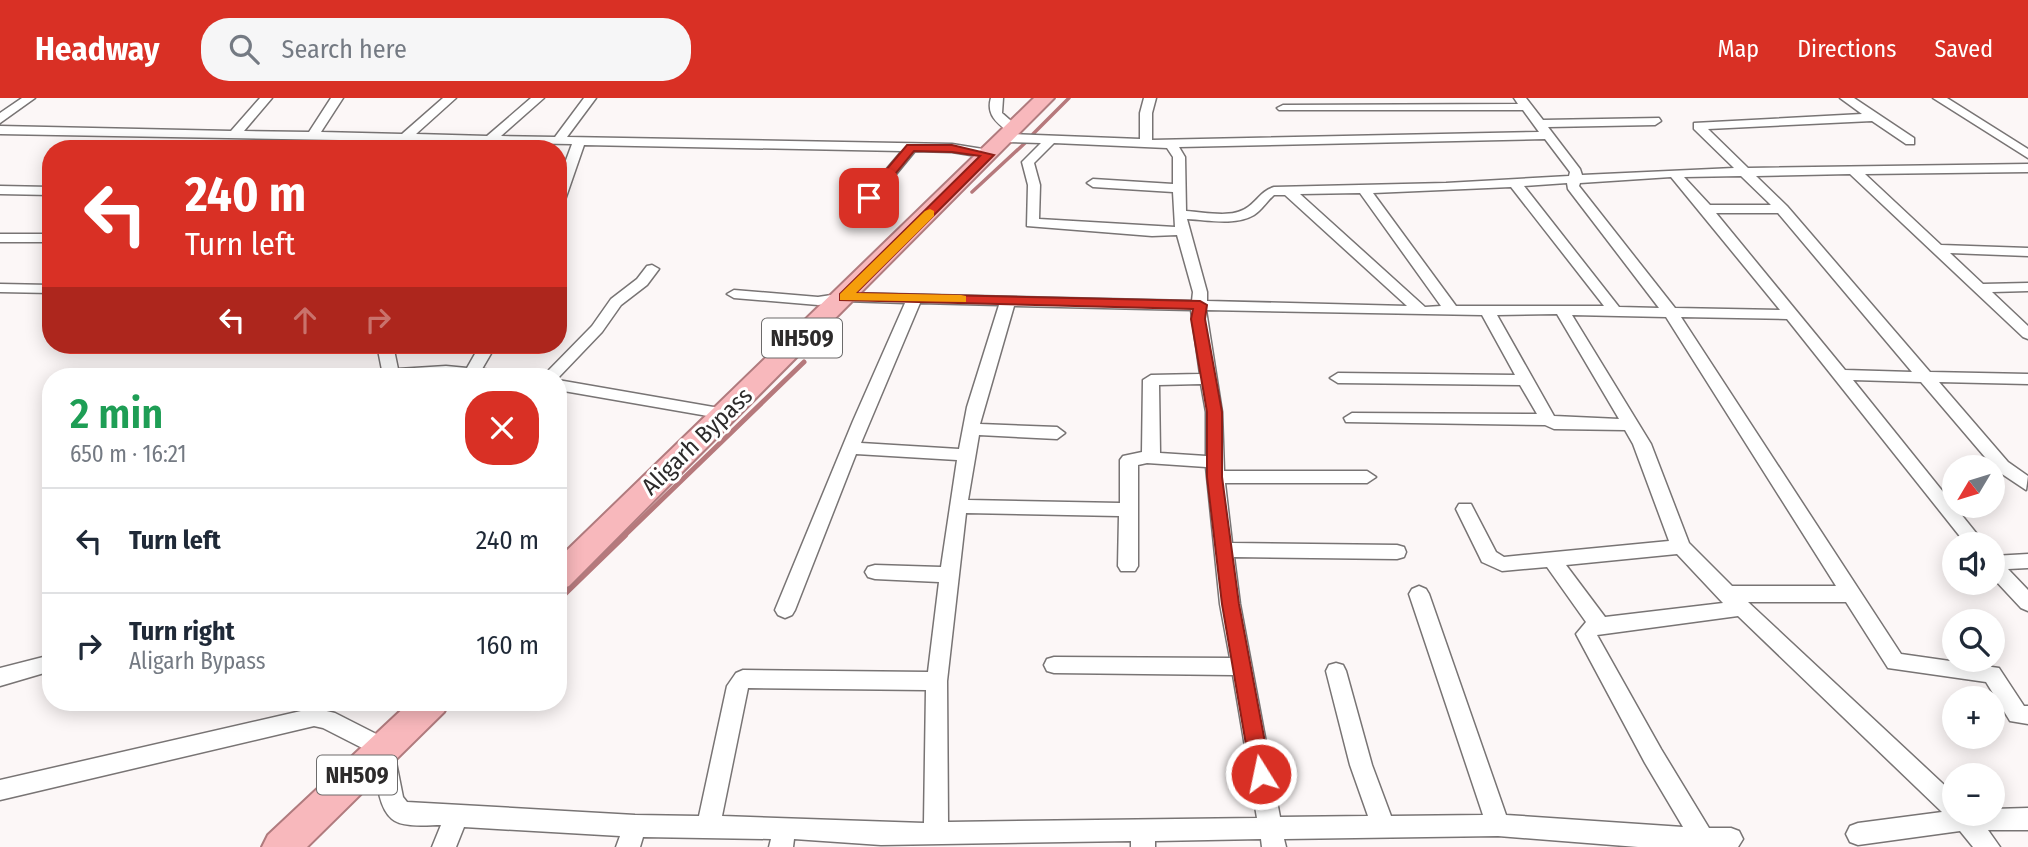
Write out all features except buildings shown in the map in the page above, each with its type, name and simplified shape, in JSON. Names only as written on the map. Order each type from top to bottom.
[{"type":"highway","name":"Aligarh Bypass","points":[[567,569],[1045,98]]},
{"type":"highway","name":"NH509","points":[[281,847],[423,711]]},
{"type":"street","points":[[0,119],[29,98]]},
{"type":"street","points":[[234,135],[266,98]]},
{"type":"street","points":[[312,137],[337,98]]},
{"type":"street","points":[[403,139],[450,98]]},
{"type":"street","points":[[0,130],[489,140],[538,98]]},
{"type":"street","points":[[559,140],[590,98]]},
{"type":"street","points":[[997,98],[993,107],[1003,141]]},
{"type":"street","points":[[1146,143],[1146,113],[1150,98]]},
{"type":"street","points":[[1846,98],[1910,141]]},
{"type":"street","points":[[1939,98],[2028,154]]},
{"type":"street","points":[[1283,107],[1523,102],[1576,172],[1573,186],[1670,312],[1895,662],[1992,674],[2018,715],[2028,715]]},
{"type":"street","points":[[1874,117],[1699,124],[1742,172],[1782,209],[2002,466],[2027,484]]},
{"type":"street","points":[[1538,124],[1654,121]]},
{"type":"street","points":[[206,140],[210,135]]},
{"type":"street","points":[[567,141],[952,148],[1003,141],[1171,144],[1546,135]]},
{"type":"street","points":[[1051,140],[1028,162],[1034,185],[1032,222],[1145,232],[1183,232]]},
{"type":"street","points":[[567,175],[579,142]]},
{"type":"street","points":[[1171,144],[1179,157],[1180,215],[1200,292],[1198,319],[1214,412],[1214,469],[1224,550],[1241,667],[1272,838]]},
{"type":"street","points":[[869,198],[911,148]]},
{"type":"street","points":[[1180,215],[1208,214],[1230,218],[1252,211],[1268,193],[1289,191],[1515,183],[1674,173],[2028,168]]},
{"type":"street","points":[[1855,172],[1941,249],[2028,334]]},
{"type":"street","points":[[1674,173],[1966,532]]},
{"type":"street","points":[[1093,183],[1178,188]]},
{"type":"street","points":[[1515,183],[1615,311]]},
{"type":"street","points":[[1364,189],[1451,310]]},
{"type":"street","points":[[0,190],[42,191]]},
{"type":"street","points":[[1289,191],[1421,311]]},
{"type":"street","points":[[1706,209],[1782,209]]},
{"type":"street","points":[[0,237],[42,238]]},
{"type":"street","points":[[1941,249],[2028,251]]},
{"type":"street","points":[[559,368],[597,328],[616,302],[642,282],[652,269]]},
{"type":"street","points":[[1980,288],[2028,287]]},
{"type":"street","points":[[0,289],[42,289]]},
{"type":"street","points":[[734,294],[818,301],[845,297],[915,298],[1421,311],[1486,309],[1790,315]]},
{"type":"street","points":[[785,610],[915,298]]},
{"type":"street","points":[[936,832],[937,681],[958,506],[984,370],[1008,300]]},
{"type":"street","points":[[1486,309],[1548,420]]},
{"type":"street","points":[[1562,310],[1642,444],[1681,547],[1734,601],[1942,797]]},
{"type":"street","points":[[1838,375],[2028,379]]},
{"type":"street","points":[[1338,378],[1525,380]]},
{"type":"street","points":[[1149,458],[1151,380],[1208,379]]},
{"type":"street","points":[[567,387],[725,414]]},
{"type":"street","points":[[1352,418],[1548,420],[1554,423],[1632,425]]},
{"type":"street","points":[[971,429],[1057,433]]},
{"type":"street","points":[[851,448],[966,455]]},
{"type":"street","points":[[1128,566],[1129,458],[1149,458],[1214,469],[1367,477]]},
{"type":"street","points":[[958,506],[1127,510]]},
{"type":"street","points":[[1465,509],[1493,561],[1502,564],[1681,547]]},
{"type":"street","points":[[1224,550],[1397,552]]},
{"type":"street","points":[[1552,560],[1600,626]]},
{"type":"street","points":[[2005,563],[2028,561]]},
{"type":"street","points":[[875,572],[949,575]]},
{"type":"street","points":[[2005,577],[2028,603]]},
{"type":"street","points":[[1419,594],[1498,825]]},
{"type":"street","points":[[1704,840],[1587,640],[1586,634],[1591,628],[1734,601],[1851,594]]},
{"type":"street","points":[[0,677],[42,665]]},
{"type":"street","points":[[1054,666],[1241,667]]},
{"type":"street","points":[[1336,671],[1361,765],[1384,827]]},
{"type":"street","points":[[708,827],[737,685],[743,679],[937,681]]},
{"type":"street","points":[[0,790],[307,711]]},
{"type":"street","points":[[317,711],[327,719],[384,749],[392,800],[400,812],[632,836],[708,827],[783,837],[881,840],[936,832],[1143,838],[1272,838],[1384,827],[1498,825],[1704,840],[1731,839]]},
{"type":"street","points":[[444,847],[457,816]]},
{"type":"street","points":[[2005,817],[2028,819]]},
{"type":"street","points":[[1858,834],[1942,818]]},
{"type":"street","points":[[1970,826],[1988,847]]},
{"type":"waterway","points":[[1033,134],[1069,98]]},
{"type":"waterway","points":[[972,192],[1025,143]]},
{"type":"waterway","points":[[623,537],[804,362]]},
{"type":"waterway","points":[[567,591],[625,535]]},
{"type":"slow traffic","points":[[930,213],[845,297],[961,299]]},
{"type":"route","points":[[869,198],[911,148],[952,148],[989,155],[845,297],[1200,305],[1198,319],[1214,412],[1214,477],[1230,604],[1261,774]]}]
